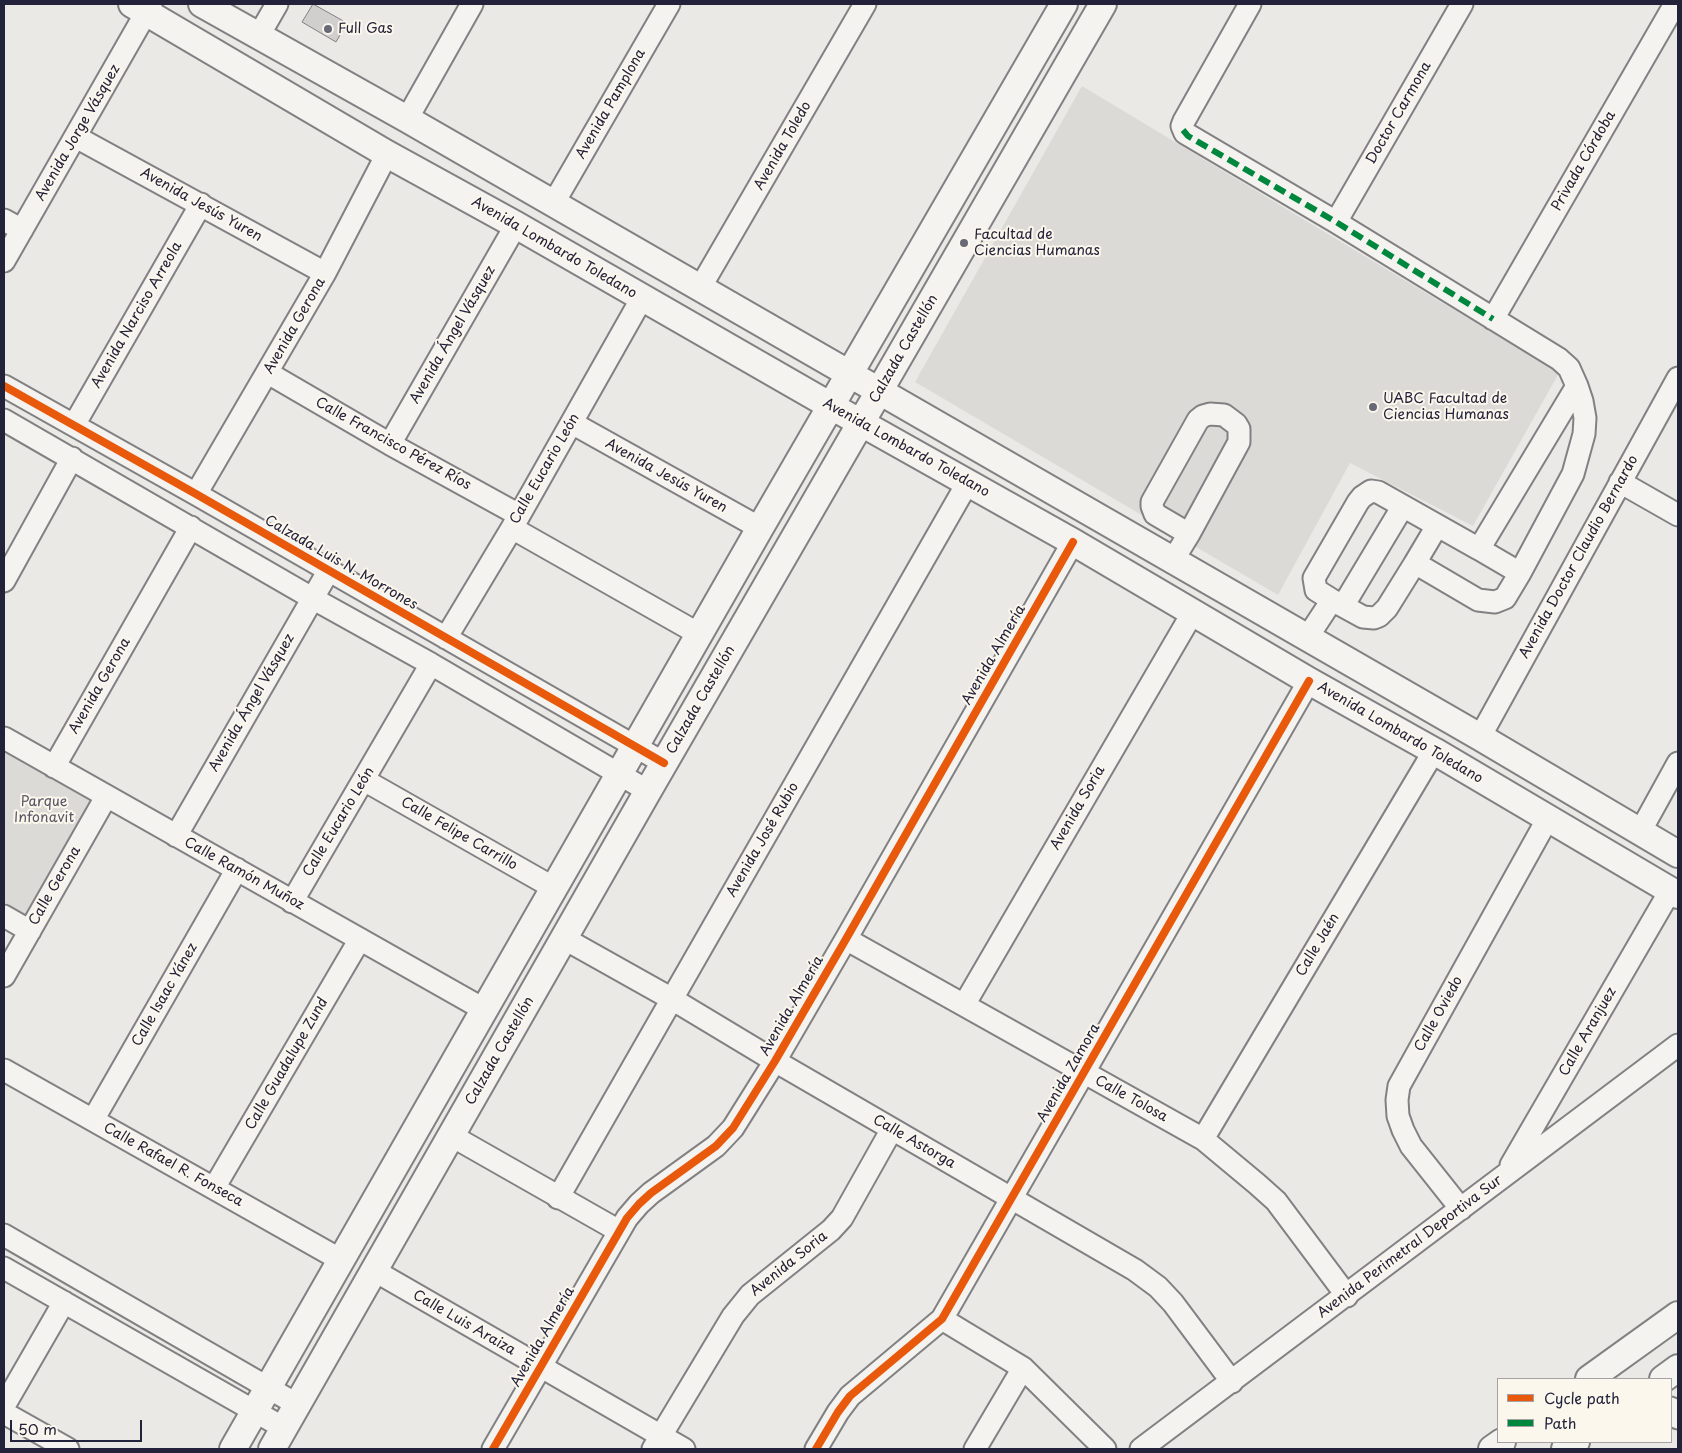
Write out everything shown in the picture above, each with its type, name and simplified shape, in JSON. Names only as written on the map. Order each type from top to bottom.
[{"type":"main road","points":[[202,4],[407,119],[1168,557],[1678,854]]},
{"type":"main road","points":[[233,1449],[699,634],[1064,4]]},
{"type":"main road","name":"Calzada Castellón","points":[[278,1439],[664,763],[1103,4]]},
{"type":"main road","name":"Avenida Lombardo Toledano","points":[[143,6],[387,154],[1073,542],[1309,681],[1434,751],[1674,893]]},
{"type":"main road","points":[[1073,542],[1080,542],[1099,548],[1150,574],[1164,570],[1168,557]]},
{"type":"main road","points":[[1193,612],[1205,604],[1220,604],[1273,630],[1307,638]]},
{"type":"main road","points":[[1378,719],[1401,724],[1455,752],[1468,751],[1480,737]]},
{"type":"main road","points":[[1590,1378],[1678,1315]]},
{"type":"main road","points":[[1664,1378],[1678,1368]]},
{"type":"street","points":[[258,36],[277,4]]},
{"type":"street","points":[[407,119],[472,4]]},
{"type":"street","name":"Avenida Pamplona","points":[[554,204],[669,4]]},
{"type":"street","name":"Avenida Toledo","points":[[700,288],[865,4]]},
{"type":"street","points":[[1250,4],[1184,121],[1183,130],[1188,136],[1336,222],[1564,363],[1577,386],[1582,401],[1584,434],[1573,474],[1505,598],[1501,601],[1489,602],[1478,600],[1415,563]]},
{"type":"street","name":"Doctor Carmona","points":[[1336,222],[1462,4]]},
{"type":"street","name":"Privada Córdoba","points":[[1493,319],[1674,4]]},
{"type":"street","name":"Avenida Jorge Vásquez","points":[[4,261],[13,225],[76,137],[143,6]]},
{"type":"street","name":"Avenida Jesús Yuren","points":[[76,137],[325,273]]},
{"type":"street","name":"Avenida Gerona","points":[[196,494],[325,273],[387,154]]},
{"type":"street","name":"Avenida Narciso Arreola","points":[[74,425],[201,204]]},
{"type":"street","name":"Avenida Ángel Vásquez","points":[[390,444],[516,226]]},
{"type":"street","name":"Calle Eucario León","points":[[446,638],[572,424],[642,298]]},
{"type":"street","name":"Calle Francisco Pérez Ríos","points":[[268,373],[390,444],[699,634]]},
{"type":"street","name":"Avenida Doctor Claudio Bernardo","points":[[1480,737],[1678,378]]},
{"type":"street","name":"Calzada Luis N. Morrones","points":[[4,386],[664,763]]},
{"type":"street","points":[[1479,549],[1577,386]]},
{"type":"street","points":[[1168,557],[1239,442],[1240,429],[1224,415],[1210,414],[1198,420],[1153,498],[1152,506],[1155,514],[1184,531]]},
{"type":"street","points":[[4,420],[312,598],[431,664],[648,791]]},
{"type":"street","name":"Avenida Jesús Yuren","points":[[572,424],[760,528]]},
{"type":"street","points":[[4,581],[72,458]]},
{"type":"street","name":"Avenida José Rubio","points":[[558,1198],[968,482]]},
{"type":"street","points":[[1620,482],[1678,515]]},
{"type":"street","points":[[1437,526],[1388,608],[1379,616],[1374,618],[1363,617],[1316,590],[1314,578],[1358,502],[1367,493],[1374,491],[1404,506],[1520,573]]},
{"type":"street","points":[[1307,638],[1338,603],[1404,506]]},
{"type":"street","name":"Avenida Gerona","points":[[54,767],[191,527]]},
{"type":"street","name":"Avenida Almería","points":[[493,1449],[619,1231],[639,1204],[651,1193],[716,1146],[733,1128],[775,1061],[846,939],[1073,542]]},
{"type":"street","name":"Avenida Ángel Vásquez","points":[[176,836],[329,570]]},
{"type":"street","name":"Avenida Soria","points":[[964,1005],[1193,612]]},
{"type":"street","name":"Calle Eucario León","points":[[292,902],[431,664]]},
{"type":"street","name":"Avenida Zamora","points":[[816,1449],[850,1396],[942,1319],[1309,681]]},
{"type":"street","name":"Calle Ramón Muñoz","points":[[4,738],[485,1010]]},
{"type":"street","name":"Calle Jaén","points":[[1203,1139],[1434,751]]},
{"type":"street","points":[[1640,832],[1678,763]]},
{"type":"street","name":"Calle Felipe Carrillo","points":[[364,780],[554,888]]},
{"type":"street","name":"Calle Gerona","points":[[4,976],[106,797]]},
{"type":"street","name":"Calle Oviedo","points":[[1461,1208],[1411,1146],[1402,1130],[1398,1108],[1399,1086],[1548,818]]},
{"type":"street","name":"Calle Isaac Yánez","points":[[94,1120],[237,870]]},
{"type":"street","name":"Calle Aranjuez","points":[[1505,1174],[1674,893]]},
{"type":"street","points":[[4,916],[30,931]]},
{"type":"street","name":"Calle Guadalupe Zund","points":[[214,1188],[360,939]]},
{"type":"street","name":"Calle Astorga","points":[[565,939],[672,999],[1135,1270],[1158,1287],[1173,1303],[1232,1382]]},
{"type":"street","name":"Calle Tolosa","points":[[846,939],[1203,1139],[1276,1202],[1346,1296]]},
{"type":"street","name":"Avenida Perimetral Deportiva Sur","points":[[1141,1449],[1678,1045]]},
{"type":"street","name":"Calle Rafael R. Fonseca","points":[[4,1070],[341,1260]]},
{"type":"street","name":"Avenida Soria","points":[[657,1443],[733,1316],[756,1290],[831,1230],[842,1218],[892,1129]]},
{"type":"street","points":[[452,1136],[619,1231]]},
{"type":"street","points":[[4,1261],[9,1239],[298,1405]]},
{"type":"street","points":[[4,1268],[255,1411],[278,1439]]},
{"type":"street","name":"Calle Luis Araiza","points":[[374,1271],[541,1367],[657,1443],[684,1449]]},
{"type":"street","points":[[4,1406],[64,1302]]},
{"type":"street","points":[[942,1319],[1023,1368],[1105,1449]]},
{"type":"street","points":[[975,1449],[1023,1368]]},
{"type":"street","points":[[4,1413],[68,1449]]},
{"type":"green space","points":[[1082,86],[1559,373],[1473,526],[1350,463],[1278,595],[915,382]]},
{"type":"green space","name":"Parque Infonavit","points":[[4,740],[99,793],[30,918],[4,902]]},
{"type":"building","name":"Full Gas","points":[[313,4],[347,23],[336,42],[302,22]]},
{"type":"marked path","points":[[1183,130],[1188,136],[1336,222],[1493,319]]},
{"type":"cycle path","points":[[4,386],[664,763]]},
{"type":"cycle path","points":[[493,1449],[627,1218],[651,1193],[716,1146],[733,1128],[775,1061],[846,939],[1073,542]]},
{"type":"cycle path","points":[[816,1449],[850,1396],[942,1319],[1309,681]]},
{"type":"place","name":"Full Gas","points":[[328,29]]},
{"type":"place","name":"Facultad de Ciencias Humanas","points":[[964,243]]},
{"type":"place","name":"UABC Facultad de Ciencias Humanas","points":[[1373,407]]}]
